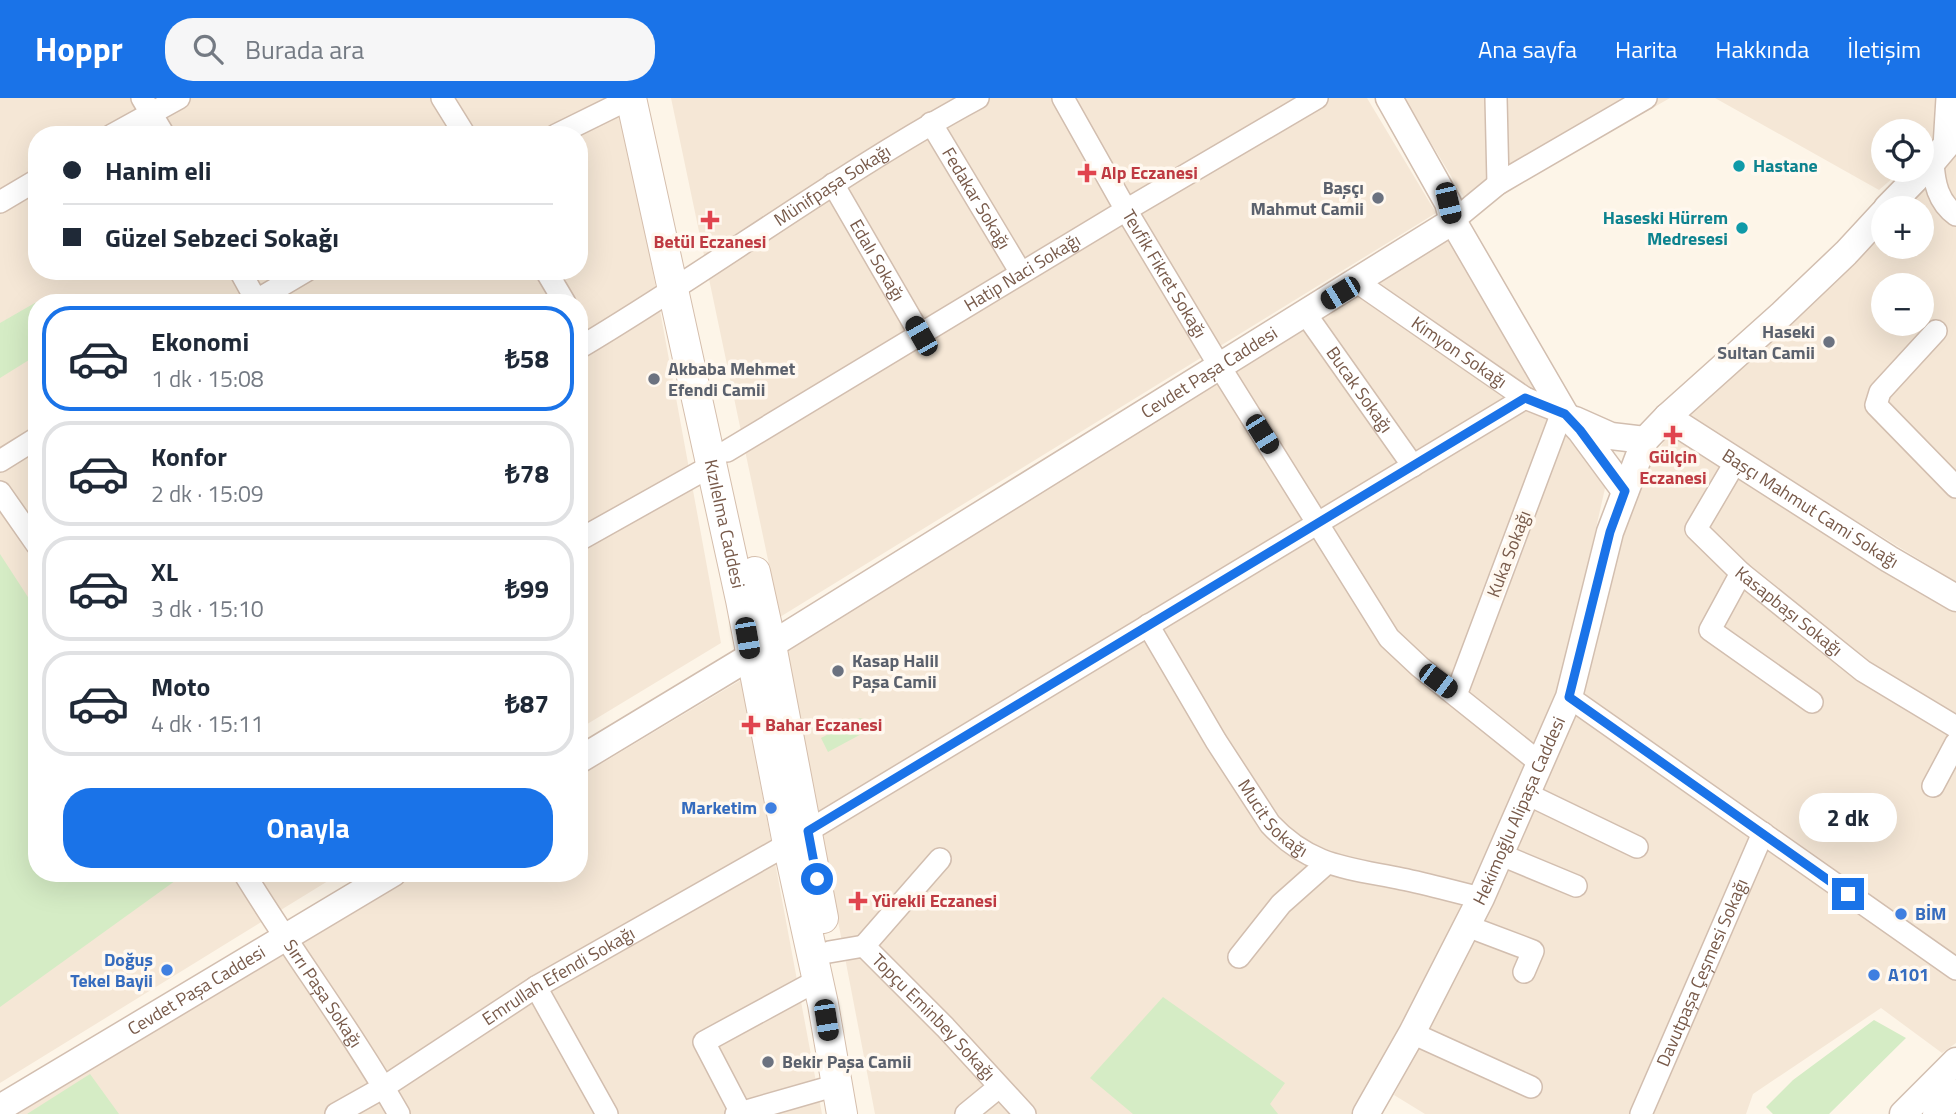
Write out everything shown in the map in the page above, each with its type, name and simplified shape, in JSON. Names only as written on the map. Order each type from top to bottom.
[{"type":"main road","name":"Kızılelma Caddesi","points":[[631,98],[681,284],[761,651],[798,838],[818,980],[840,1100]]},
{"type":"main road","name":"Kızılelma Caddesi","points":[[652,98],[681,284]]},
{"type":"main road","name":"Kızılelma Caddesi","points":[[798,838],[829,952],[862,1114]]},
{"type":"street","points":[[122,126],[146,105],[179,98]]},
{"type":"street","points":[[442,98],[459,126]]},
{"type":"street","points":[[574,126],[631,98]]},
{"type":"street","name":"Münifpaşa Sokağı","points":[[588,337],[681,284],[833,184],[931,123],[978,98]]},
{"type":"street","name":"Tevfik Fikret Sokağı","points":[[1063,98],[1220,367],[1389,638],[1401,652],[1540,763]]},
{"type":"street","name":"Hatip Naci Sokağı","points":[[588,535],[719,459],[1126,209],[1317,98]]},
{"type":"street","points":[[1389,98],[1448,203],[1452,221],[1565,414],[1625,491]]},
{"type":"street","points":[[1496,98],[1498,184]]},
{"type":"street","name":"Cevdet Paşa Caddesi","points":[[588,749],[761,651],[1357,282],[1452,221],[1498,184],[1646,98]]},
{"type":"street","points":[[1947,98],[1945,148],[1937,190],[1947,208],[1956,215]]},
{"type":"street","points":[[146,105],[159,126]]},
{"type":"street","name":"Fedakar Sokağı","points":[[931,123],[1021,273]]},
{"type":"street","points":[[1899,196],[1945,148]]},
{"type":"street","name":"Edalı Sokağı","points":[[833,184],[921,336]]},
{"type":"street","points":[[0,202],[28,185]]},
{"type":"street","points":[[1565,414],[1611,436],[1645,440],[1667,416],[1782,314],[1871,226]]},
{"type":"street","points":[[266,294],[290,280]]},
{"type":"street","name":"Kimyon Sokağı","points":[[1357,282],[1525,398],[1565,414]]},
{"type":"street","name":"Bucak Sokağı","points":[[1305,313],[1413,466]]},
{"type":"street","points":[[1936,331],[1880,392],[1876,405],[1956,487]]},
{"type":"street","name":"Emrullah Efendi Sokağı","points":[[336,1114],[384,1087],[536,987],[798,838],[1525,398]]},
{"type":"street","name":"Kuka Sokağı","points":[[1456,695],[1558,423],[1565,414]]},
{"type":"street","name":"Başçı Mahmut Cami Sokağı","points":[[1667,416],[1877,552],[1956,597]]},
{"type":"street","name":"Hekimoğlu Alipaşa Caddesi","points":[[1366,1114],[1412,1033],[1481,898],[1569,697],[1610,532],[1645,440]]},
{"type":"street","points":[[0,461],[28,444]]},
{"type":"street","name":"Kasapbaşı Sokağı","points":[[1736,461],[1696,528],[1741,573],[1863,671],[1956,727]]},
{"type":"street","points":[[0,492],[28,532]]},
{"type":"street","points":[[1741,573],[1710,630],[1812,702]]},
{"type":"street","name":"Mucit Sokağı","points":[[1148,625],[1216,741],[1270,824],[1293,846],[1326,864],[1481,898]]},
{"type":"street","points":[[1569,697],[1956,969]]},
{"type":"street","points":[[1933,786],[1956,743]]},
{"type":"street","points":[[1527,794],[1637,847]]},
{"type":"street","name":"Davutpaşa Çeşmesi Sokağı","points":[[1641,1114],[1763,833]]},
{"type":"street","points":[[1499,853],[1576,886]]},
{"type":"street","points":[[864,946],[940,859]]},
{"type":"street","points":[[1239,957],[1281,904],[1326,864]]},
{"type":"street","name":"Sırrı Paşa Sokağı","points":[[249,882],[400,1114]]},
{"type":"street","name":"Cevdet Paşa Caddesi","points":[[0,1108],[378,882]]},
{"type":"street","points":[[1467,926],[1533,951],[1524,972]]},
{"type":"street","name":"Topçu Eminbey Sokağı","points":[[829,952],[864,946],[945,1027],[1025,1114]]},
{"type":"street","points":[[818,980],[704,1042],[738,1113],[840,1100]]},
{"type":"street","points":[[536,987],[607,1114]]},
{"type":"street","points":[[1412,1033],[1531,1087]]},
{"type":"street","points":[[1903,1114],[1956,1061]]},
{"type":"street","points":[[966,1114],[999,1087]]},
{"type":"street","points":[[1936,1114],[1956,1093]]},
{"type":"shaded area","points":[[0,98],[621,98],[721,643],[588,724],[588,294],[28,294],[28,882],[326,882],[0,1083]]},
{"type":"shaded area","points":[[671,98],[1367,98],[1436,213],[780,617]]},
{"type":"shaded area","points":[[1404,98],[1670,98],[1472,211]]},
{"type":"shaded area","points":[[1715,98],[1955,98],[1955,123],[1934,142],[1934,119],[1871,119],[1871,182],[1888,182],[1879,190]]},
{"type":"shaded area","points":[[1956,150],[1956,582],[1682,414],[1871,239],[1871,259],[1934,259],[1934,196],[1912,196],[1926,182],[1934,182],[1934,173]]},
{"type":"shaded area","points":[[1447,234],[1606,484],[1559,691],[1488,858],[1392,1051],[1352,1114],[875,1114],[786,650]]},
{"type":"shaded area","points":[[1671,429],[1956,610],[1956,1043],[1942,1053],[1881,1008],[1753,1094],[1746,1114],[1425,1114],[1394,1095],[1500,889],[1583,683],[1624,510]]},
{"type":"shaded area","points":[[741,680],[822,1114],[13,1114],[402,882],[588,882],[588,772]]},
{"type":"green space","points":[[28,307],[28,361],[0,378],[0,323]]},
{"type":"green space","points":[[0,554],[28,597],[28,882],[174,882],[0,1007]]},
{"type":"green space","points":[[860,718],[880,724],[828,752],[821,738]]},
{"type":"green space","points":[[1163,997],[1285,1083],[1270,1104],[1278,1114],[1133,1114],[1090,1078]]},
{"type":"green space","points":[[1874,1020],[1906,1038],[1829,1114],[1773,1114],[1766,1107],[1793,1080]]},
{"type":"green space","points":[[90,1074],[119,1114],[27,1114]]},
{"type":"place","name":"Hastane","points":[[1739,166]]},
{"type":"place","name":"Alp Eczanesi","points":[[1087,173]]},
{"type":"place","name":"Başçı Mahmut Camii","points":[[1378,198]]},
{"type":"place","name":"Betül Eczanesi","points":[[710,220]]},
{"type":"place","name":"Haseski Hürrem Medresesi","points":[[1742,228]]},
{"type":"place","name":"Haseki Sultan Camii","points":[[1829,342]]},
{"type":"place","name":"Akbaba Mehmet Efendi Camii","points":[[654,379]]},
{"type":"place","name":"Gülçin Eczanesi","points":[[1673,435]]},
{"type":"place","name":"Kasap Halil Paşa Camii","points":[[838,671]]},
{"type":"place","name":"Bahar Eczanesi","points":[[751,725]]},
{"type":"place","name":"Marketim","points":[[771,808]]},
{"type":"place","name":"Yürekli Eczanesi","points":[[858,901]]},
{"type":"place","name":"BİM","points":[[1901,914]]},
{"type":"place","name":"Doğuş Tekel Bayii","points":[[167,970]]},
{"type":"place","name":"A101","points":[[1874,975]]},
{"type":"place","name":"Bekir Paşa Camii","points":[[768,1062]]},
{"type":"route","points":[[817,879],[808,831],[1525,398],[1565,414],[1625,491],[1610,532],[1569,697],[1848,894]]}]
